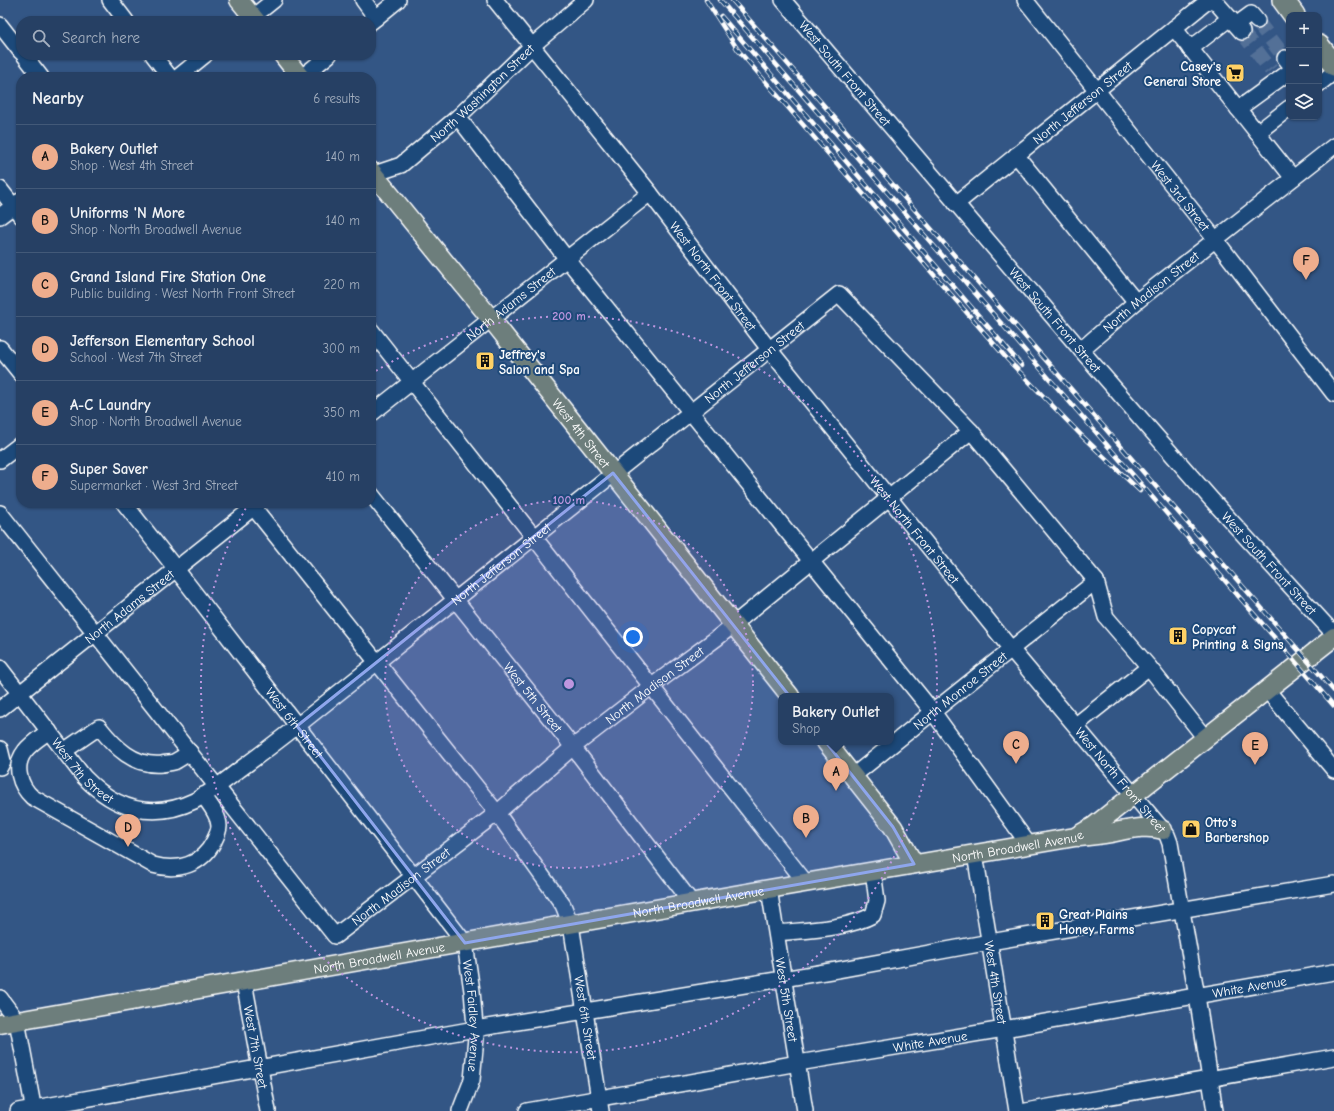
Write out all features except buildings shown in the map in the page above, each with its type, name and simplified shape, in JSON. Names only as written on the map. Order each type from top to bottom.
[{"type":"highway","points":[[1282,0],[1292,12]]},
{"type":"highway","points":[[1322,50],[1334,65]]},
{"type":"main road","points":[[239,0],[249,16]]},
{"type":"main road","points":[[287,60],[297,72]]},
{"type":"main road","name":"West 4th Street","points":[[376,179],[491,318],[788,693]]},
{"type":"main road","name":"North Broadwell Avenue","points":[[0,1024],[571,925],[692,902],[1075,837],[1094,826],[1267,690],[1334,635]]},
{"type":"main road","points":[[828,745],[893,827],[914,864]]},
{"type":"main road","points":[[1075,837],[1146,827],[1155,827],[1163,830]]},
{"type":"street","points":[[110,0],[122,16]]},
{"type":"street","points":[[256,16],[274,0]]},
{"type":"street","points":[[363,0],[372,16]]},
{"type":"street","points":[[376,18],[398,0]]},
{"type":"street","name":"West North Front Street","points":[[495,0],[650,192],[769,349],[1011,649],[1167,835],[1170,843],[1197,996],[1215,1111]]},
{"type":"street","name":"North Washington Street","points":[[376,173],[401,165],[458,118],[532,46],[586,0]]},
{"type":"street","name":"West South Front Street","points":[[784,0],[1081,350],[1211,499],[1334,635]]},
{"type":"street","name":"West 3rd Street","points":[[1024,0],[1215,239],[1333,390]]},
{"type":"street","name":"North Jefferson Street","points":[[956,204],[1096,89],[1209,0]]},
{"type":"street","points":[[1190,49],[1243,24],[1214,0]]},
{"type":"street","points":[[0,25],[16,46]]},
{"type":"street","points":[[1174,28],[1293,178]]},
{"type":"street","points":[[28,60],[37,72]]},
{"type":"street","points":[[157,60],[166,72]]},
{"type":"street","points":[[184,72],[199,60]]},
{"type":"street","points":[[307,72],[323,60]]},
{"type":"street","points":[[1238,109],[1282,69]]},
{"type":"street","points":[[1322,82],[1334,72]]},
{"type":"street","points":[[1257,133],[1286,110]]},
{"type":"street","points":[[458,118],[567,259],[933,712],[1029,845]]},
{"type":"street","name":"North Madison Street","points":[[1081,350],[1136,302],[1334,146]]},
{"type":"street","points":[[1016,155],[1136,302]]},
{"type":"street","points":[[0,189],[16,205]]},
{"type":"street","name":"North Adams Street","points":[[376,410],[650,192]]},
{"type":"street","points":[[0,216],[16,208]]},
{"type":"street","name":"North Jefferson Street","points":[[218,786],[377,663],[839,294],[971,431]]},
{"type":"street","points":[[376,336],[806,883]]},
{"type":"street","points":[[0,348],[16,368]]},
{"type":"street","points":[[971,431],[1096,581],[1106,617],[1149,667],[1205,738]]},
{"type":"street","name":"North Madison Street","points":[[218,786],[335,936],[497,813],[573,747],[733,625],[889,496],[971,431]]},
{"type":"street","points":[[0,460],[16,448]]},
{"type":"street","name":"West 5th Street","points":[[376,500],[573,747],[692,902]]},
{"type":"street","name":"West 6th Street","points":[[128,508],[465,943]]},
{"type":"street","name":"North Adams Street","points":[[0,709],[176,569],[249,508]]},
{"type":"street","name":"West 6th Street","points":[[257,508],[377,663],[497,813],[564,905],[571,925],[600,1105]]},
{"type":"street","points":[[0,513],[218,786]]},
{"type":"street","name":"North Monroe Street","points":[[894,743],[1096,581]]},
{"type":"street","points":[[1076,726],[1149,667]]},
{"type":"street","name":"West 7th Street","points":[[0,668],[84,777],[98,791],[112,800],[138,810],[153,812],[185,804],[203,796],[218,786]]},
{"type":"street","points":[[1267,690],[1334,770]]},
{"type":"street","points":[[64,751],[99,727],[123,753],[136,761],[155,764],[174,762],[190,752]]},
{"type":"street","points":[[49,731],[25,751],[21,758],[19,776],[26,791],[32,797],[153,865],[164,868],[189,865],[201,859],[210,850],[219,826],[216,815],[203,796]]},
{"type":"street","name":"North Monroe Street","points":[[853,776],[892,745]]},
{"type":"street","points":[[0,749],[3,761],[0,767]]},
{"type":"street","name":"West 4th Street","points":[[974,854],[990,942],[1017,1111]]},
{"type":"street","points":[[777,933],[816,930],[862,921],[873,915],[877,901],[873,872]]},
{"type":"street","points":[[18,1111],[34,1110],[475,1029],[837,970],[990,942],[1182,911],[1334,884]]},
{"type":"street","name":"West 5th Street","points":[[769,889],[805,1111]]},
{"type":"street","name":"West Faidley Avenue","points":[[460,1111],[472,1080],[476,1038],[472,991],[465,943]]},
{"type":"street","name":"White Avenue","points":[[527,1111],[600,1105],[798,1063],[1334,972]]},
{"type":"street","name":"West 7th Street","points":[[244,982],[268,1111]]},
{"type":"street","points":[[0,998],[18,1021],[34,1110]]},
{"type":"street","points":[[1026,1111],[1334,1057]]},
{"type":"highlighted area","points":[[613,473],[893,827],[914,864],[465,943],[297,726]]},
{"type":"tunnel","points":[[1257,21],[1285,58]]},
{"type":"tunnel","points":[[1242,32],[1271,70]]},
{"type":"railway","points":[[706,0],[738,50],[1008,360],[1082,436],[1140,491]]},
{"type":"railway","points":[[720,0],[1334,706]]},
{"type":"railway","points":[[732,0],[1334,691]]},
{"type":"railway","points":[[721,16],[1022,366]]},
{"type":"place","name":"Casey's General Store","points":[[1235,73]]},
{"type":"place","name":"Super Saver","points":[[1306,280]]},
{"type":"place","name":"Jeffrey's Salon and Spa","points":[[485,361]]},
{"type":"place","name":"Copycat Printing & Signs","points":[[1178,636]]},
{"type":"place","name":"Grand Island Fire Station One","points":[[1016,764]]},
{"type":"place","name":"A-C Laundry","points":[[1255,765]]},
{"type":"place","name":"Bakery Outlet","points":[[836,791]]},
{"type":"place","name":"Otto's Barbershop","points":[[1191,829]]},
{"type":"place","name":"Uniforms 'N More","points":[[806,838]]},
{"type":"place","name":"Jefferson Elementary School","points":[[128,847]]},
{"type":"place","name":"Great Plains Honey Farms","points":[[1045,921]]}]
